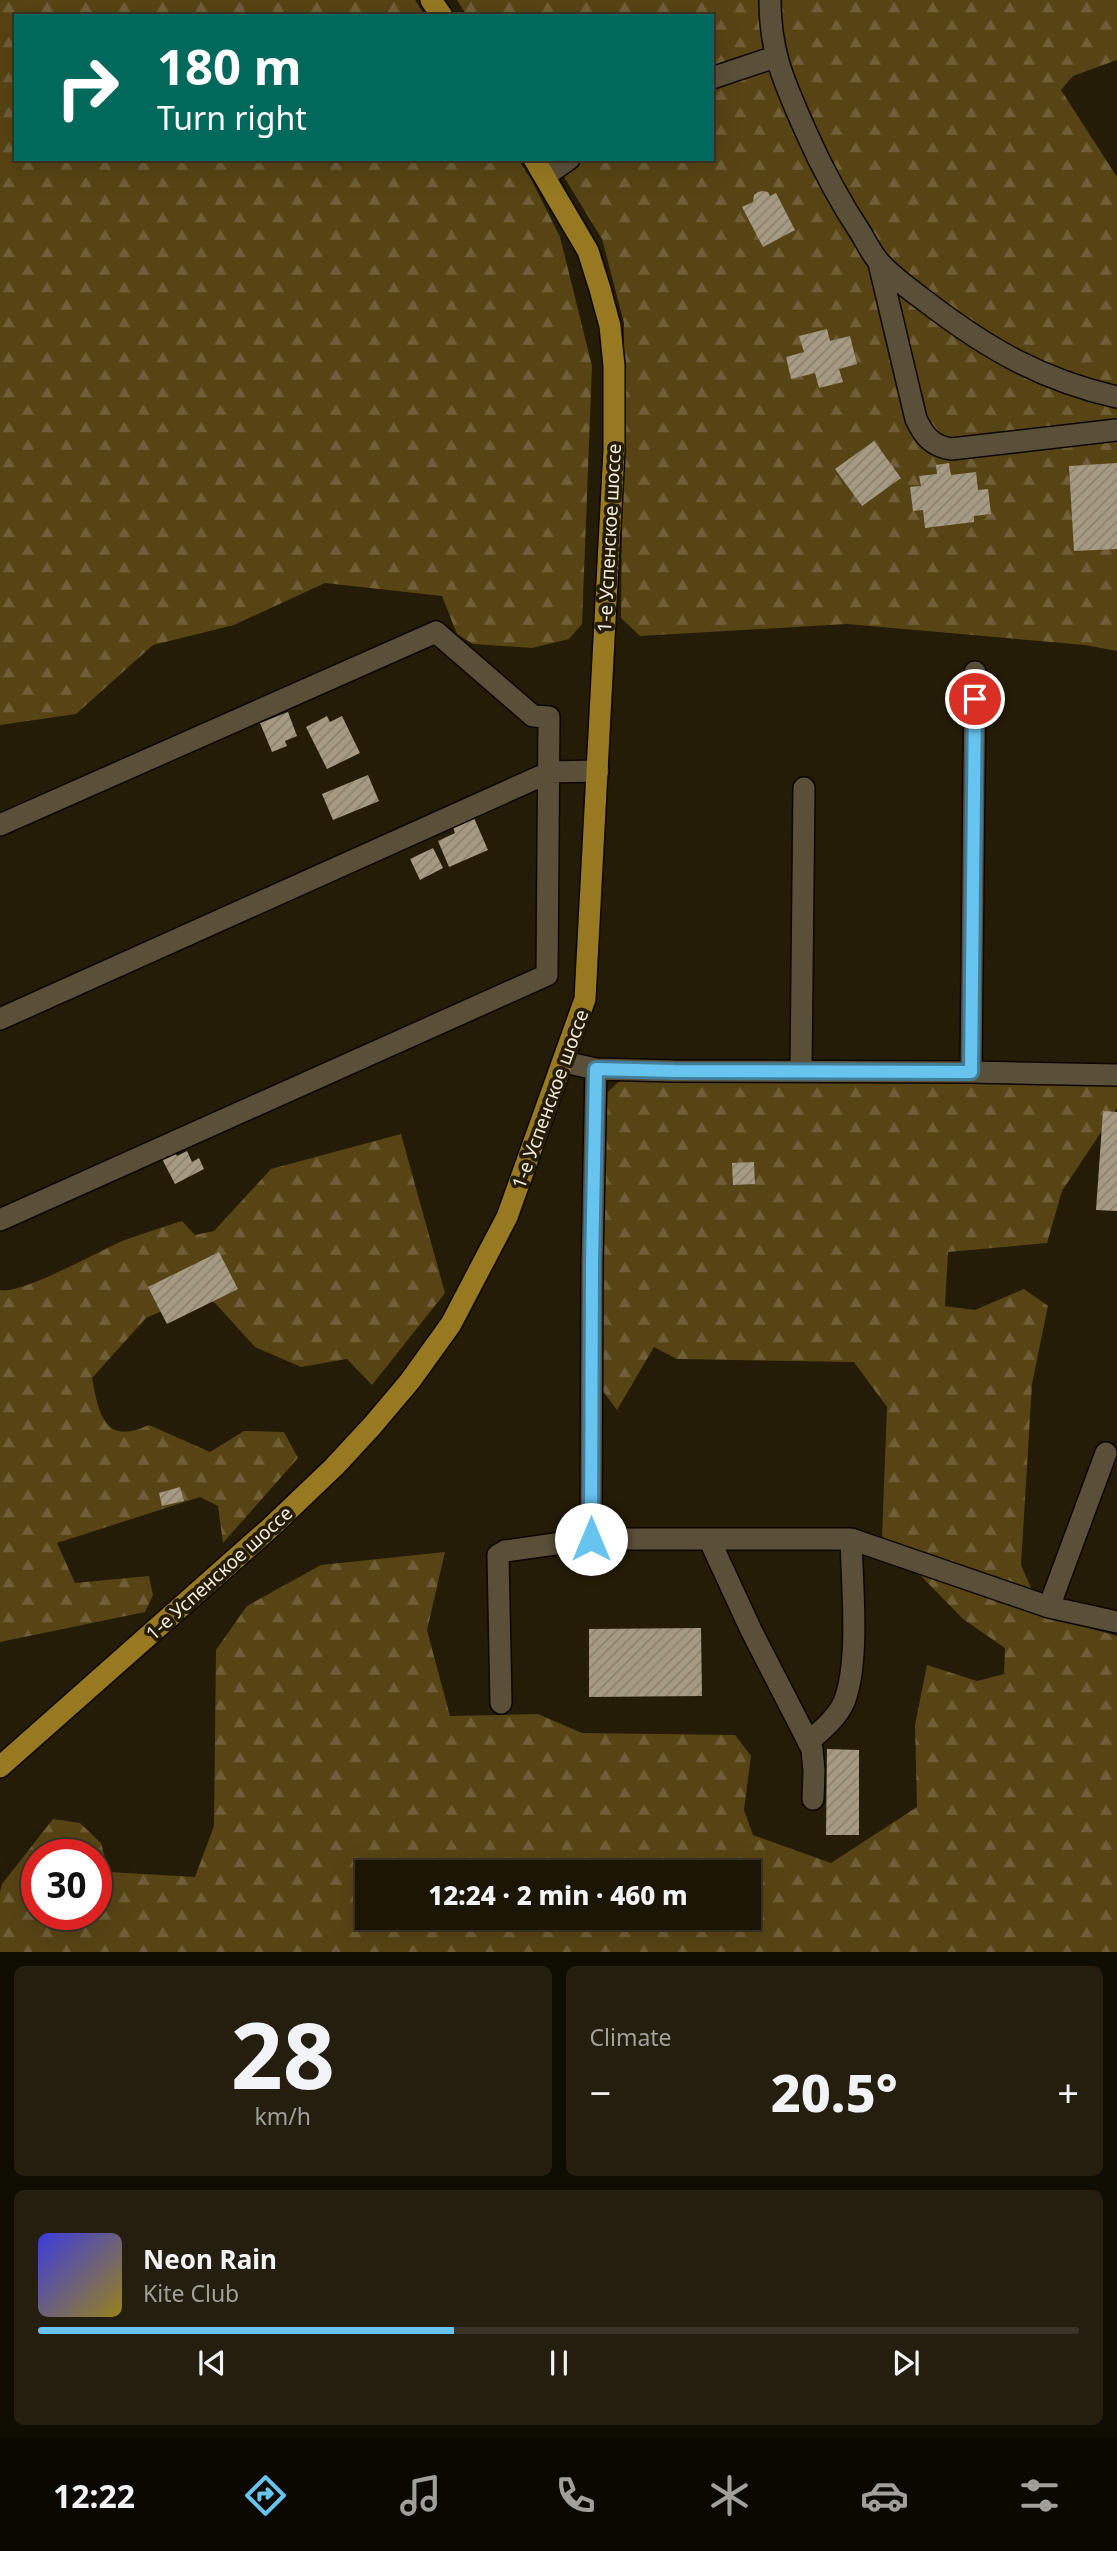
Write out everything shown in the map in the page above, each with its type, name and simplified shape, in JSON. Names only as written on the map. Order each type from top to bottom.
[{"type":"main road","name":"1-е Успенское шоссе","points":[[0,1767],[270,1528],[334,1467],[410,1381],[451,1324],[507,1217],[564,1062],[585,999],[614,450],[614,366],[610,326],[588,251],[539,168]]},
{"type":"street","points":[[770,0],[770,25],[775,57],[817,156],[846,211],[879,263],[960,328],[1005,357],[1048,376],[1117,397]]},
{"type":"street","points":[[714,77],[775,57]]},
{"type":"street","points":[[539,168],[562,161]]},
{"type":"street","points":[[879,263],[916,419],[923,434],[937,447],[951,449],[1117,430]]},
{"type":"street","points":[[0,825],[436,632],[533,716],[549,717],[547,975],[0,1220]]},
{"type":"street","points":[[971,1072],[975,672]]},
{"type":"street","points":[[0,1019],[550,772],[598,771]]},
{"type":"street","points":[[801,1070],[804,788]]},
{"type":"street","points":[[564,1062],[596,1069],[674,1071],[801,1070],[1117,1076]]},
{"type":"street","points":[[591,1539],[596,1069]]},
{"type":"street","points":[[1049,1606],[1106,1453]]},
{"type":"street","points":[[502,1703],[498,1555],[505,1551],[591,1539],[851,1539],[1049,1606],[1117,1622]]},
{"type":"street","points":[[808,1742],[828,1724],[843,1704],[851,1676],[851,1539]]},
{"type":"street","points":[[710,1541],[751,1630],[812,1749],[813,1799]]},
{"type":"green space","points":[[0,0],[415,0],[424,14],[14,14],[14,161],[519,161],[560,237],[592,366],[582,624],[569,639],[532,648],[473,644],[457,634],[442,596],[325,583],[234,625],[153,645],[76,714],[0,725]]},
{"type":"green space","points":[[457,0],[1117,0],[1117,60],[1073,76],[1061,90],[1117,177],[1117,651],[1085,645],[847,624],[640,636],[621,618],[624,323],[602,239],[554,161],[714,161],[714,14],[466,14]]},
{"type":"green space","points":[[626,1075],[1117,1078],[1117,1108],[1062,1191],[1047,1243],[948,1252],[945,1306],[975,1310],[1024,1289],[1048,1306],[1032,1384],[1021,1565],[1043,1615],[1117,1636],[1117,1952],[0,1952],[0,1892],[2,1884],[21,1860],[21,1930],[112,1930],[112,1872],[195,1877],[214,1826],[216,1650],[247,1606],[321,1565],[445,1552],[427,1630],[450,1716],[538,1714],[582,1733],[735,1735],[751,1756],[744,1810],[753,1835],[831,1863],[917,1807],[915,1725],[927,1665],[977,1681],[1004,1674],[1005,1648],[963,1619],[882,1536],[887,1407],[854,1362],[677,1359],[654,1347],[617,1410],[599,1386],[597,1102]]},
{"type":"green space","points":[[401,1134],[445,1293],[372,1385],[347,1359],[301,1367],[255,1347],[215,1303],[197,1296],[146,1318],[92,1378],[101,1414],[106,1423],[122,1432],[149,1425],[210,1452],[244,1431],[284,1432],[298,1458],[223,1543],[218,1506],[200,1497],[57,1543],[75,1583],[149,1576],[153,1595],[145,1612],[0,1642],[0,1290],[25,1286],[125,1240],[182,1221],[195,1235],[214,1231],[271,1169]]},
{"type":"green space","points":[[53,1819],[80,1823],[97,1839],[37,1839]]},
{"type":"building","points":[[763,191],[770,196],[776,193],[795,230],[763,247],[742,207],[753,202],[754,195]]},
{"type":"building","points":[[827,329],[830,341],[850,336],[857,364],[839,369],[843,382],[819,388],[815,373],[791,379],[786,357],[804,352],[799,336]]},
{"type":"building","points":[[874,441],[901,478],[862,506],[835,469]]},
{"type":"building","points":[[949,463],[951,475],[976,472],[978,490],[988,489],[991,514],[974,516],[974,522],[925,528],[923,510],[913,511],[910,487],[921,486],[919,476],[937,474],[936,465]]},
{"type":"building","points":[[1117,463],[1117,549],[1074,551],[1069,466]]},
{"type":"building","points":[[288,712],[297,736],[285,741],[287,746],[272,752],[260,723]]},
{"type":"building","points":[[327,716],[330,722],[342,716],[360,753],[327,769],[306,727]]},
{"type":"building","points":[[368,775],[379,801],[333,820],[322,794]]},
{"type":"building","points":[[474,818],[488,850],[449,867],[438,841],[455,833],[453,827]]},
{"type":"building","points":[[433,848],[443,868],[420,880],[410,859]]},
{"type":"building","points":[[1103,1111],[1117,1112],[1117,1211],[1096,1210]]},
{"type":"building","points":[[172,1147],[177,1156],[187,1151],[192,1162],[199,1158],[204,1169],[175,1184],[159,1153]]},
{"type":"building","points":[[754,1162],[755,1184],[733,1185],[732,1163]]},
{"type":"building","points":[[219,1252],[238,1289],[167,1324],[148,1287]]},
{"type":"building","points":[[180,1487],[184,1501],[162,1506],[159,1493]]},
{"type":"building","points":[[701,1628],[702,1696],[589,1697],[589,1629]]},
{"type":"building","points":[[827,1749],[859,1750],[859,1835],[826,1835]]},
{"type":"route","points":[[591,1539],[596,1069],[971,1072],[975,699]]}]
